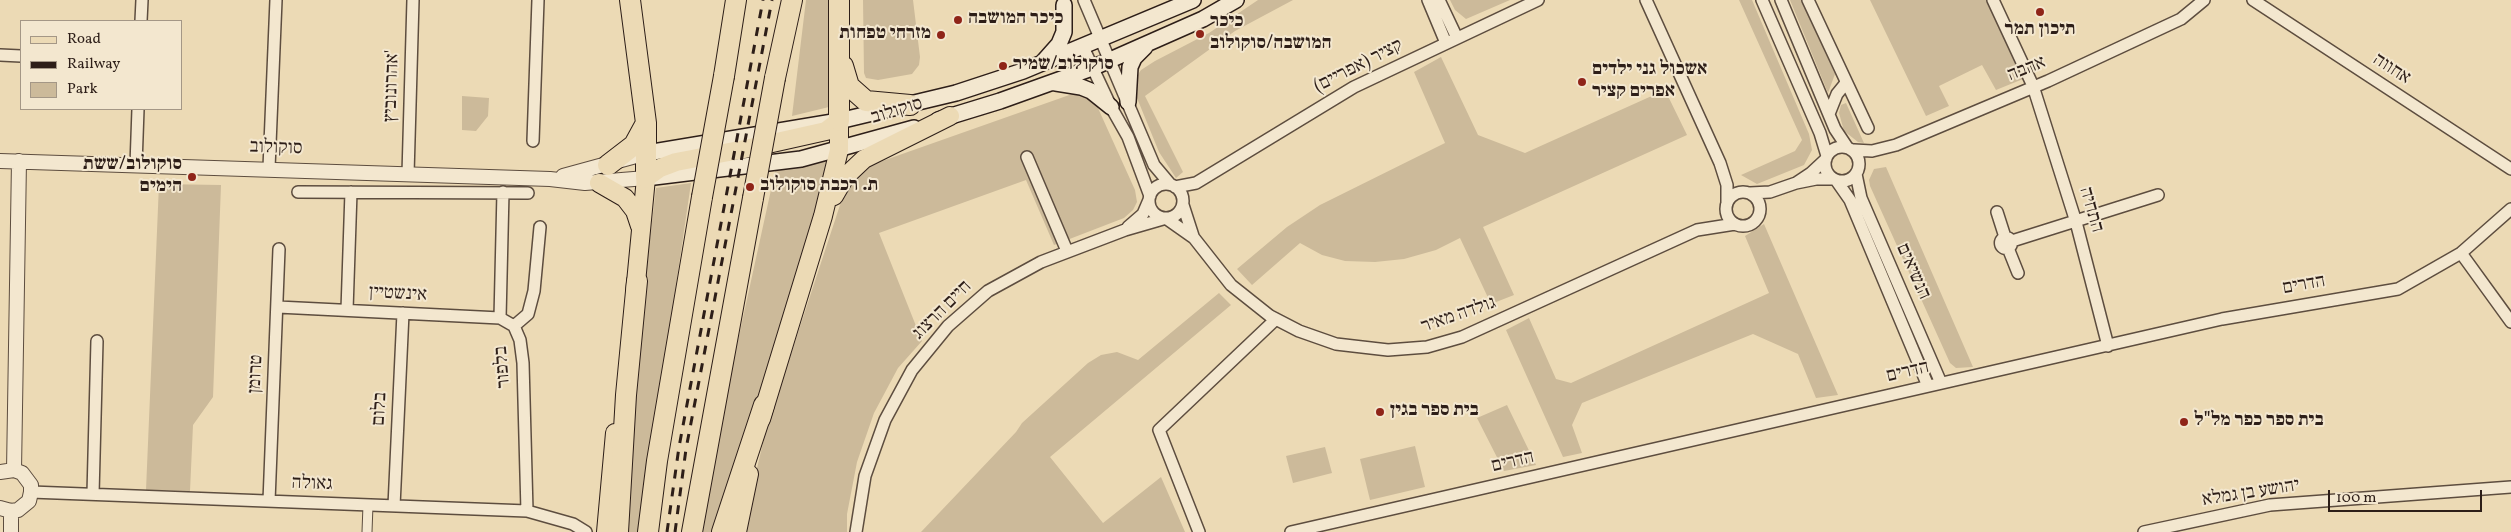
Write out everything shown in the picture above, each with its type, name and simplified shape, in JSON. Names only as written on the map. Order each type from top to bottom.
[{"type":"highway","points":[[630,0],[646,123],[646,178]]},
{"type":"highway","points":[[648,532],[657,461],[736,0]]},
{"type":"highway","points":[[692,532],[774,78],[792,0]]},
{"type":"highway","points":[[839,0],[839,121]]},
{"type":"highway","points":[[839,49],[845,77],[856,94],[874,104],[910,105]]},
{"type":"highway","points":[[604,174],[634,145],[646,123]]},
{"type":"highway","points":[[618,532],[626,395],[637,281]]},
{"type":"highway","points":[[722,532],[764,405]]},
{"type":"main road","name":"סוקולוב","points":[[647,153],[839,121],[910,105],[998,80],[1102,40],[1192,0]]},
{"type":"main road","name":"סוקולוב","points":[[646,178],[801,159],[840,150],[1052,83],[1092,68],[1203,19],[1236,0]]},
{"type":"main road","points":[[1040,64],[1059,44],[1064,32],[1064,5]]},
{"type":"main road","points":[[1128,102],[1130,67],[1134,58],[1148,44]]},
{"type":"main road","points":[[1052,83],[1081,87],[1091,91],[1110,107]]},
{"type":"main road","points":[[823,216],[840,185],[856,166],[890,144],[950,116]]},
{"type":"main road","points":[[737,532],[764,405],[823,216],[840,150],[839,121]]},
{"type":"main road","points":[[606,532],[612,455],[637,281],[646,178],[660,168],[676,162],[750,148],[826,130],[839,121]]},
{"type":"main road","points":[[604,174],[630,204],[638,218],[641,232]]},
{"type":"street","points":[[142,0],[142,20]]},
{"type":"street","points":[[269,168],[276,0]]},
{"type":"street","name":"אהרונוביץ'","points":[[408,174],[413,0]]},
{"type":"street","points":[[533,141],[538,0]]},
{"type":"street","points":[[1083,47],[1110,107],[1128,137],[1153,213],[1165,218],[1175,217],[1183,204],[1181,192],[1154,165],[1084,0]]},
{"type":"street","points":[[1428,0],[1446,43]]},
{"type":"street","points":[[1439,0],[1457,38]]},
{"type":"street","name":"קציר (אפריים)","points":[[1173,186],[1189,185],[1202,179],[1320,107],[1446,43],[1538,0]]},
{"type":"street","points":[[1636,0],[1652,13]]},
{"type":"street","points":[[1646,0],[1720,163],[1727,185],[1726,214],[1735,224],[1744,226],[1755,221],[1760,211],[1783,189],[1811,174],[1835,148],[1850,149]]},
{"type":"street","points":[[1762,0],[1820,133],[1826,157],[1827,172],[1835,179]]},
{"type":"street","points":[[1781,0],[1835,129],[1860,163],[1856,174],[1848,180],[1816,179],[1796,183]]},
{"type":"street","points":[[1808,0],[1868,128]]},
{"type":"street","name":"התחיה","points":[[1993,0],[2033,86],[2076,222],[2108,346]]},
{"type":"street","name":"אהבה","points":[[1850,149],[1872,151],[1896,145],[2090,62],[2181,19],[2204,0]]},
{"type":"street","name":"אחווה","points":[[2253,0],[2511,169]]},
{"type":"street","points":[[0,55],[20,56]]},
{"type":"street","points":[[1829,114],[1836,94],[1846,83]]},
{"type":"street","points":[[136,165],[138,110]]},
{"type":"street","name":"סוקולוב","points":[[550,178],[604,174],[647,153]]},
{"type":"street","points":[[1027,157],[1067,251]]},
{"type":"street","name":"סוקולוב","points":[[0,161],[550,178],[604,174],[646,178]]},
{"type":"street","points":[[14,470],[20,161]]},
{"type":"street","points":[[1720,163],[1732,179],[1758,200],[1760,211]]},
{"type":"street","name":"הנשיאים","points":[[1856,174],[1861,198],[1941,383]]},
{"type":"street","name":"קציר (אפריים)","points":[[1183,204],[1202,179]]},
{"type":"street","name":"הנשיאים","points":[[1835,179],[1850,200],[1928,386]]},
{"type":"street","points":[[1125,230],[1143,214],[1149,198],[1158,186],[1173,186]]},
{"type":"street","points":[[1726,203],[1734,194],[1783,189]]},
{"type":"street","points":[[298,192],[528,192]]},
{"type":"street","points":[[347,310],[351,192]]},
{"type":"street","points":[[500,318],[503,192]]},
{"type":"street","points":[[2008,242],[2158,195]]},
{"type":"street","name":"גולדה מאיר","points":[[1165,218],[1194,238],[1231,285],[1256,306],[1276,319],[1316,338],[1340,344],[1388,350],[1427,347],[1480,330],[1697,230],[1712,220],[1726,203]]},
{"type":"street","name":"גולדה מאיר","points":[[1183,204],[1194,238]]},
{"type":"street","name":"הדרים","points":[[1291,532],[2222,319],[2398,289],[2461,253],[2511,209]]},
{"type":"street","points":[[1997,212],[2018,273]]},
{"type":"street","name":"חיים הרצוג","points":[[856,532],[861,496],[874,447],[896,396],[912,370],[948,326],[988,291],[1041,262],[1125,230],[1165,218]]},
{"type":"street","name":"גולדה מאיר","points":[[1697,230],[1735,224]]},
{"type":"street","name":"בלפור","points":[[527,511],[523,363],[520,340],[514,326],[528,314],[534,291],[540,227]]},
{"type":"street","name":"טרומן","points":[[269,501],[279,249]]},
{"type":"street","points":[[2461,253],[2511,322]]},
{"type":"street","name":"אינשטיין","points":[[278,307],[500,318],[514,326]]},
{"type":"street","name":"בלום","points":[[394,506],[403,313]]},
{"type":"street","points":[[1199,532],[1159,430],[1276,319]]},
{"type":"street","points":[[93,494],[97,341]]},
{"type":"street","points":[[0,472],[14,470],[27,478],[31,492],[24,506],[6,510],[11,532]]},
{"type":"street","name":"יהושע בן גמלא","points":[[2146,532],[2270,505],[2511,487]]},
{"type":"street","name":"גאולה","points":[[31,492],[527,511],[580,527],[586,532]]},
{"type":"street","points":[[367,532],[368,505]]},
{"type":"green space","points":[[806,0],[828,0],[829,107],[792,116]]},
{"type":"green space","points":[[863,0],[913,0],[920,57],[919,65],[912,74],[878,80],[866,78],[864,73]]},
{"type":"green space","points":[[1258,0],[1293,0],[1235,31],[1145,96],[1183,172],[1176,178],[1159,152],[1137,98],[1135,79],[1141,70],[1155,61],[1209,33]]},
{"type":"green space","points":[[1450,0],[1510,0],[1466,19],[1455,10]]},
{"type":"green space","points":[[1739,0],[1752,0],[1809,134],[1812,150],[1804,165],[1757,184],[1741,175],[1795,151],[1802,140]]},
{"type":"green space","points":[[1790,0],[1801,0],[1835,74],[1828,93]]},
{"type":"green space","points":[[1870,0],[1986,0],[2023,79],[1996,90],[1982,65],[1939,86],[1949,106],[1926,116]]},
{"type":"green space","points":[[1441,57],[1478,135],[1525,153],[1665,90],[1687,135],[1483,227],[1514,295],[1491,304],[1460,238],[1436,250],[1404,259],[1375,262],[1345,261],[1322,255],[1300,243],[1252,285],[1237,269],[1287,227],[1320,205],[1445,143],[1414,72]]},
{"type":"green space","points":[[1075,93],[1093,97],[1135,190],[1137,202],[1133,210],[1124,218],[1054,245],[1026,180],[879,233],[922,341],[898,368],[874,413],[857,462],[847,514],[847,532],[742,532],[766,430],[840,205],[852,180],[871,165]]},
{"type":"green space","points":[[462,96],[489,98],[488,116],[476,131],[462,130]]},
{"type":"green space","points":[[1846,103],[1864,143],[1858,142],[1844,131],[1839,113],[1841,105]]},
{"type":"green space","points":[[828,157],[819,211],[715,532],[698,532],[776,167]]},
{"type":"green space","points":[[1886,167],[1973,367],[1956,368],[1950,363],[1870,186],[1869,180],[1874,169]]},
{"type":"green space","points":[[691,183],[640,532],[627,532],[631,399],[656,188]]},
{"type":"green space","points":[[159,184],[221,185],[213,397],[193,425],[190,491],[146,490]]},
{"type":"green space","points":[[1764,224],[1838,395],[1816,398],[1798,354],[1753,334],[1582,403],[1572,425],[1582,453],[1563,457],[1506,330],[1529,318],[1556,379],[1571,383],[1769,293],[1745,236]]},
{"type":"green space","points":[[1219,293],[1231,305],[1050,457],[1103,523],[1161,477],[1185,532],[921,532],[1016,432],[1022,423],[1088,363],[1101,355],[1117,352],[1138,360]]},
{"type":"green space","points":[[1507,405],[1536,465],[1504,471],[1477,418]]},
{"type":"green space","points":[[1415,446],[1425,487],[1370,500],[1360,459]]},
{"type":"green space","points":[[1325,447],[1332,473],[1293,483],[1286,456]]},
{"type":"railway","points":[[667,532],[679,447],[763,0]]},
{"type":"railway","points":[[675,532],[686,449],[772,0]]},
{"type":"place","name":"תיכון תמר","points":[[2040,12]]},
{"type":"place","name":"כיכר המושבה","points":[[958,20]]},
{"type":"place","name":"כיכר המושבה/סוקולוב","points":[[1200,34]]},
{"type":"place","name":"מזרחי טפחות","points":[[941,35]]},
{"type":"place","name":"סוקולוב/שמיר","points":[[1003,66]]},
{"type":"place","name":"אשכול גני ילדים אפרים קציר","points":[[1582,82]]},
{"type":"place","name":"סוקולוב/ששת הימים","points":[[192,177]]},
{"type":"place","name":"ת. רכבת סוקולוב","points":[[750,187]]},
{"type":"place","name":"בית ספר בגין","points":[[1380,412]]},
{"type":"place","name":"בית ספר כפר מל\"ל","points":[[2184,422]]}]
